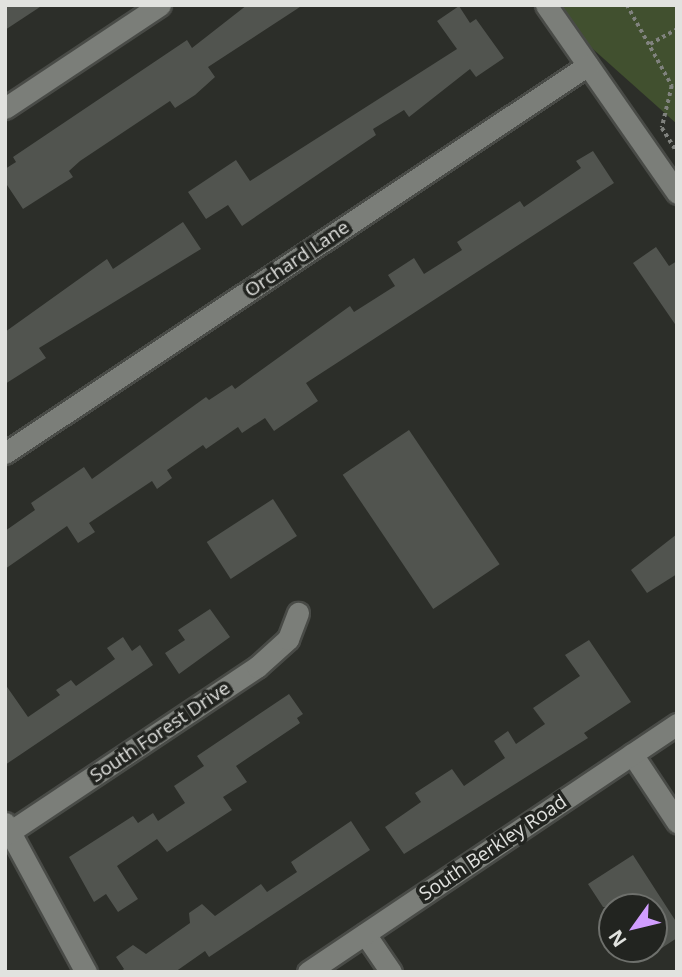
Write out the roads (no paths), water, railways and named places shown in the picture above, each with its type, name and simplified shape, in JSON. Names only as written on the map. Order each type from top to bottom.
[{"type":"street","points":[[5,108],[160,5]]},
{"type":"street","points":[[546,5],[677,193]]},
{"type":"street","name":"Orchard Lane","points":[[5,453],[588,65]]},
{"type":"street","name":"South Forest Drive","points":[[7,830],[257,667],[288,639],[298,613]]},
{"type":"street","name":"South Berkley Road","points":[[308,972],[677,724]]},
{"type":"street","points":[[632,754],[677,822]]},
{"type":"street","points":[[7,830],[86,972]]},
{"type":"street","points":[[365,934],[391,972]]}]
